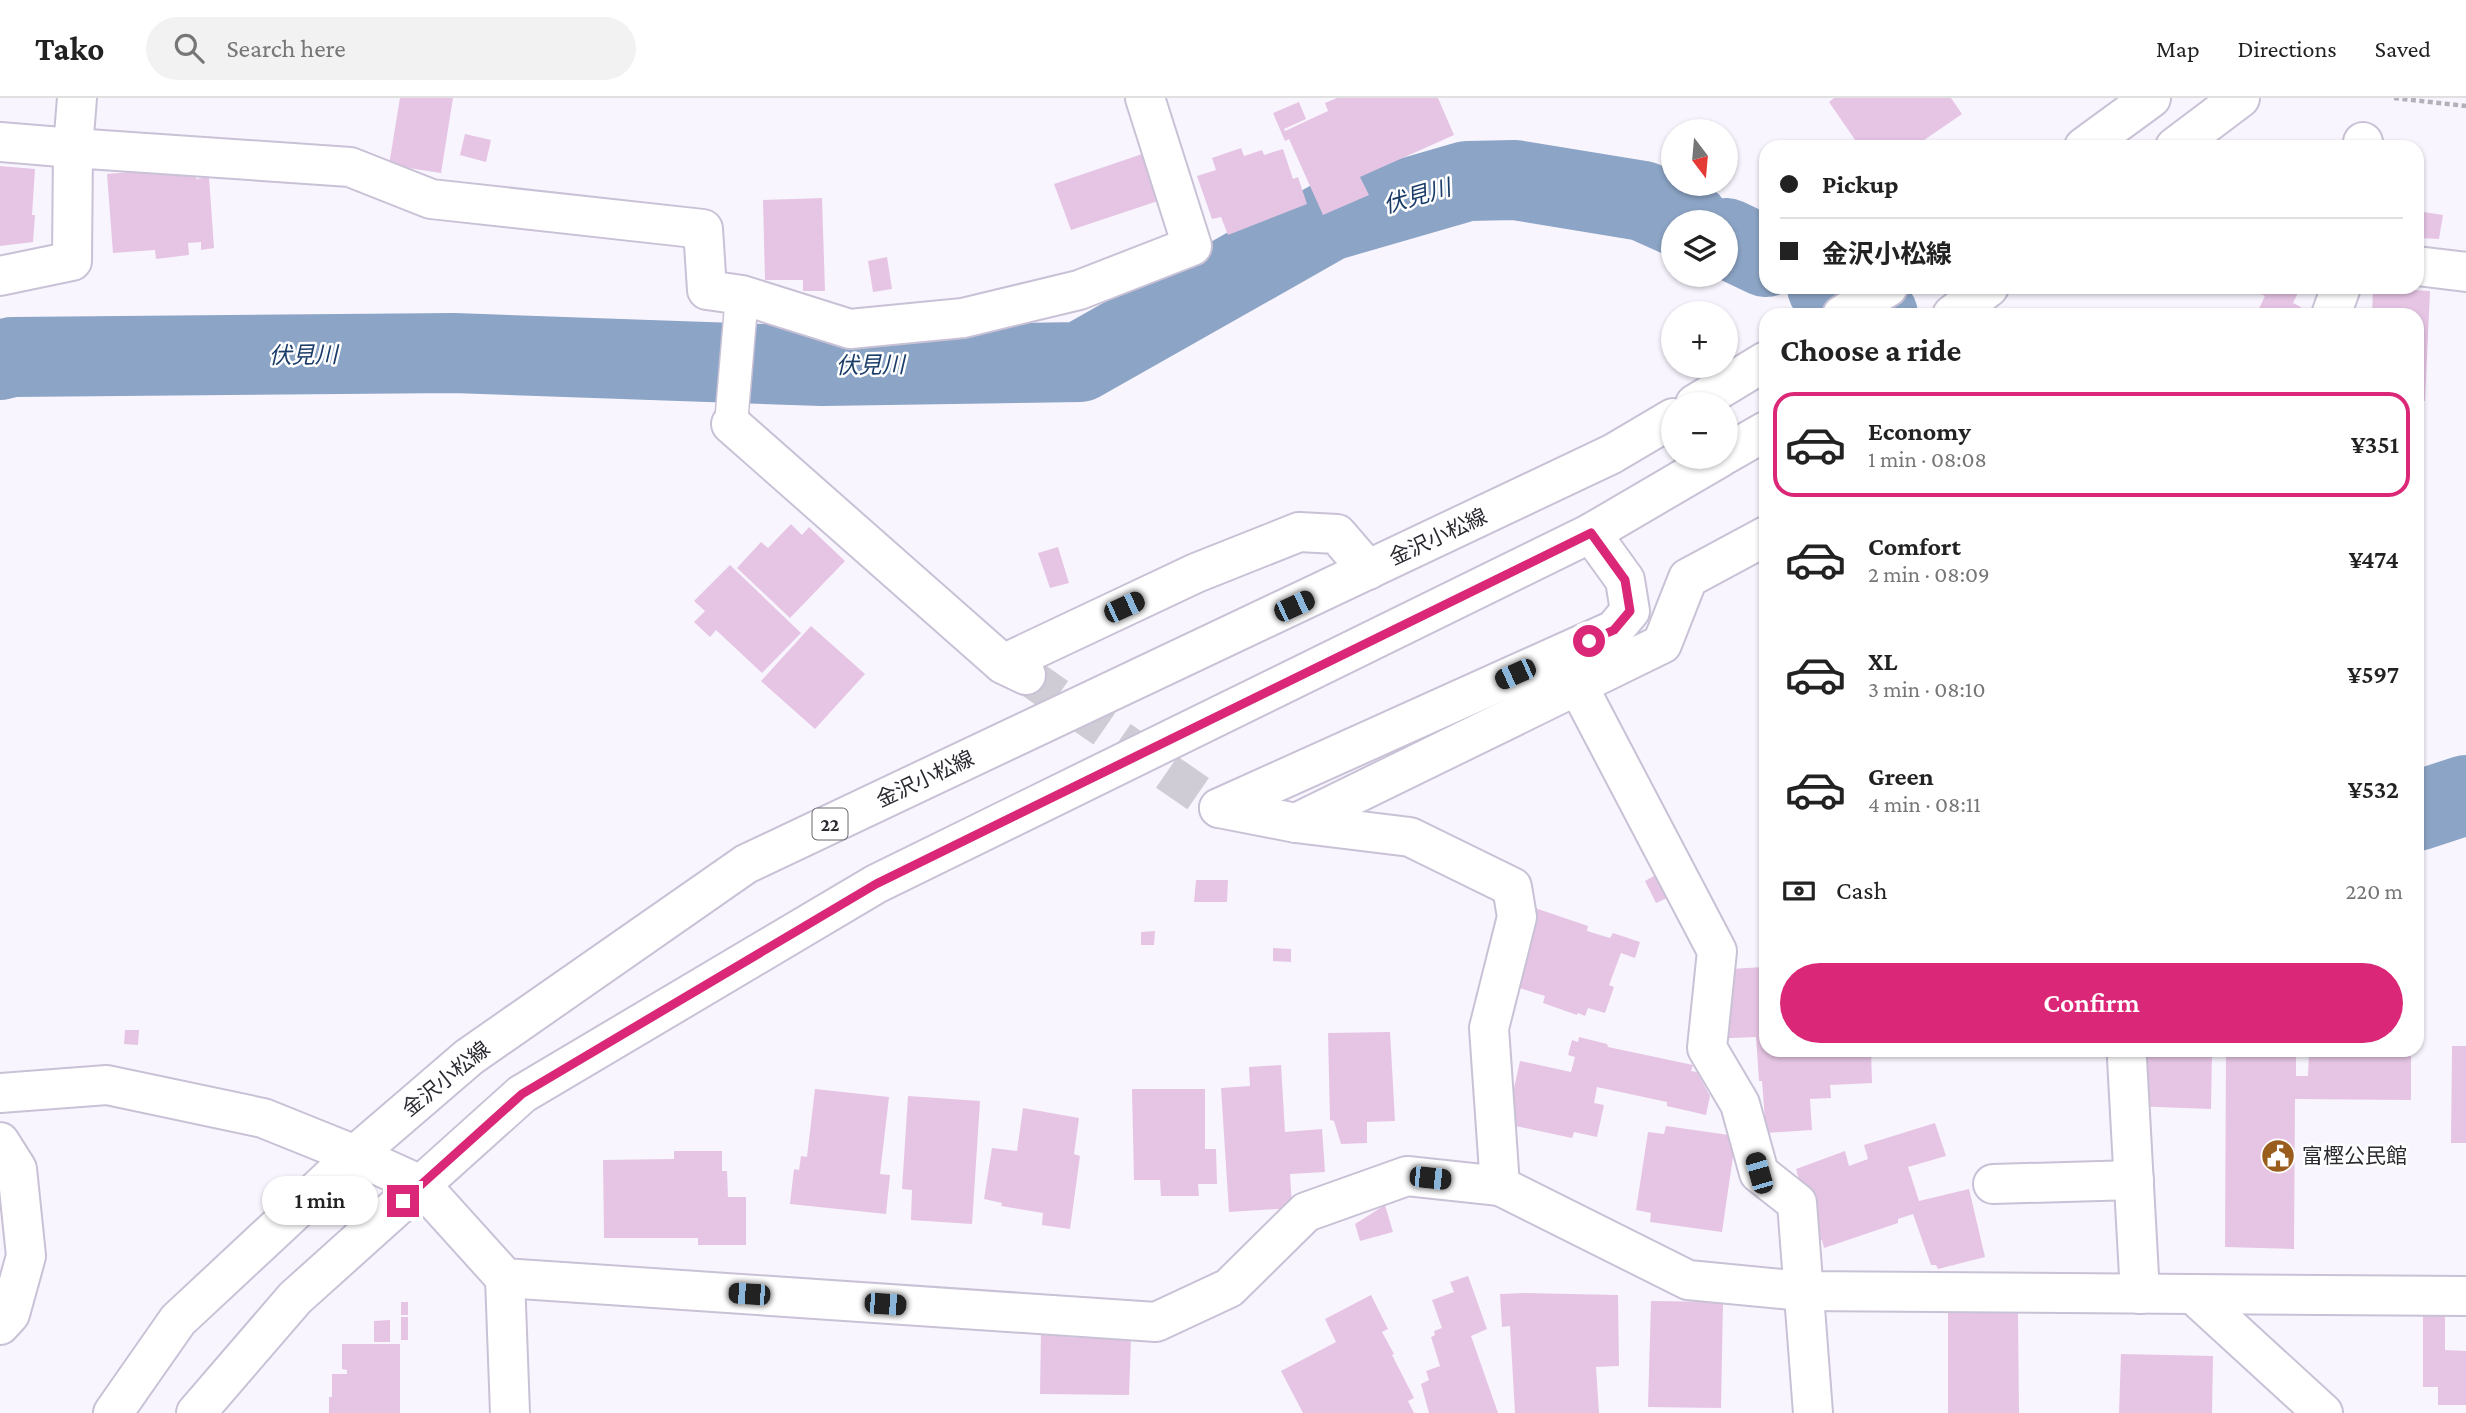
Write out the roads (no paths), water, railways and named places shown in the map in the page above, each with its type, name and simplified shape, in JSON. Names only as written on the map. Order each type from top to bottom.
[{"type":"street","points":[[0,276],[72,261],[73,148],[77,98]]},
{"type":"street","points":[[0,142],[350,167],[431,199],[702,229],[707,290],[742,295],[850,328],[963,318],[1079,290],[1192,246],[1145,98]]},
{"type":"street","points":[[2094,140],[2151,98]]},
{"type":"street","points":[[2184,140],[2239,98]]},
{"type":"street","points":[[2424,268],[2466,272]]},
{"type":"street","points":[[1854,308],[1876,294]]},
{"type":"street","points":[[1961,308],[1980,294]]},
{"type":"street","points":[[742,295],[731,424],[1015,670],[1196,573],[1299,532],[1337,534],[1368,570]]},
{"type":"street","points":[[1715,392],[1759,365]]},
{"type":"street","name":"金沢小松線","points":[[113,1413],[178,1320],[355,1154],[469,1057],[746,864],[1612,454],[1661,425]]},
{"type":"street","points":[[1738,447],[1759,435]]},
{"type":"street","points":[[196,1413],[295,1298],[522,1094],[876,884],[1591,533],[1701,469]]},
{"type":"street","points":[[1500,1185],[1489,1028],[1517,917],[1512,887],[1410,837],[1296,823],[1219,808],[1614,630],[1630,611],[1625,580],[1591,533]]},
{"type":"street","points":[[1296,823],[1662,644],[1688,578],[1759,540]]},
{"type":"street","points":[[1578,686],[1717,951],[1707,1048],[1740,1104],[1759,1173],[1797,1203],[1813,1413]]},
{"type":"street","points":[[2127,1059],[2140,1294]]},
{"type":"street","points":[[0,1093],[107,1085],[263,1118],[355,1154],[421,1185],[505,1278],[510,1413]]},
{"type":"street","points":[[0,1142],[17,1169],[26,1256],[10,1314],[0,1325]]},
{"type":"street","points":[[505,1278],[1156,1322],[1229,1288],[1306,1212],[1407,1176],[1500,1185],[1688,1280],[1802,1291],[2466,1296]]},
{"type":"street","points":[[1993,1184],[2134,1180]]},
{"type":"street","points":[[2193,1294],[2323,1413]]},
{"type":"waterway","name":"伏見川","points":[[0,360],[12,357],[454,353],[822,366],[1080,362],[1329,221],[1467,181],[1515,180],[1643,201],[1663,210]]},
{"type":"waterway","name":"伏見川","points":[[1738,244],[1759,254]]},
{"type":"waterway","name":"伏見川","points":[[1840,294],[1865,308]]},
{"type":"waterway","name":"伏見川","points":[[2424,809],[2466,795]]},
{"type":"tunnel","points":[[1026,675],[1219,808]]},
{"type":"place","name":"富樫公民館","points":[[2278,1156]]}]
